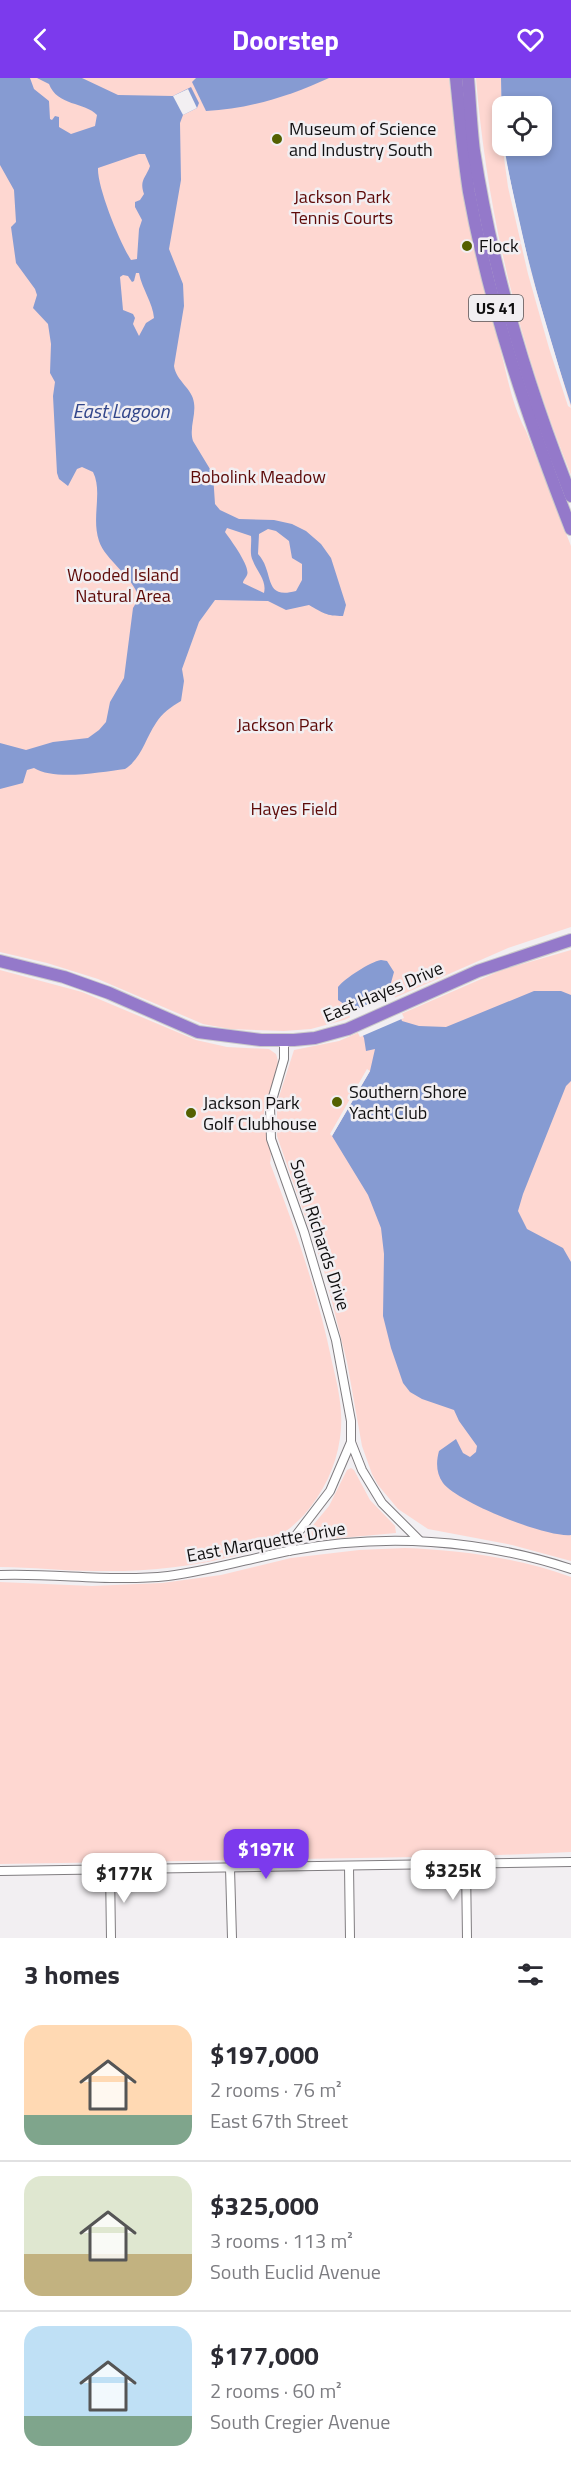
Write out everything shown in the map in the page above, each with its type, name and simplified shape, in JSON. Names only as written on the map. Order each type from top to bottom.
[{"type":"highway","name":"US 41","points":[[456,78],[469,193],[495,305],[521,396],[571,529]]},
{"type":"highway","name":"US 41","points":[[468,78],[474,148],[494,251],[531,384],[571,496]]},
{"type":"highway","name":"East Hayes Drive","points":[[0,961],[63,976],[91,986],[198,1032],[224,1037],[284,1041],[315,1038],[348,1029],[478,971],[571,940]]},
{"type":"street","name":"South Richards Drive","points":[[284,1041],[285,1059],[270,1107],[271,1139],[324,1297],[346,1391],[351,1442],[368,1481],[381,1503],[419,1540]]},
{"type":"street","name":"South Richards Drive","points":[[289,1551],[297,1534],[330,1491],[351,1442]]},
{"type":"street","name":"East Marquette Drive","points":[[0,1575],[109,1579],[155,1577],[191,1572],[289,1551],[354,1543],[419,1540],[481,1547],[571,1569]]},
{"type":"street","points":[[0,1871],[571,1862]]},
{"type":"street","points":[[466,1864],[467,1938]]},
{"type":"street","points":[[349,1866],[350,1938]]},
{"type":"street","points":[[230,1868],[232,1938]]},
{"type":"street","points":[[111,1869],[111,1938]]},
{"type":"green space","name":"Jackson Park","points":[[0,78],[449,78],[468,212],[510,388],[571,546],[571,927],[508,948],[344,1020],[311,1029],[284,1031],[230,1029],[203,1024],[98,979],[47,963],[0,952]]},
{"type":"green space","points":[[476,78],[501,78],[501,96],[492,96],[492,156],[504,156],[531,273],[571,405],[571,475],[536,379],[521,329],[497,230],[481,129]]},
{"type":"green space","points":[[571,950],[571,1561],[512,1545],[428,1529],[398,1509],[378,1485],[362,1446],[347,1362],[325,1274],[277,1136],[277,1103],[294,1050],[339,1041],[502,970]]},
{"type":"green space","points":[[0,970],[82,992],[196,1040],[227,1047],[269,1049],[276,1054],[278,1061],[276,1075],[264,1112],[271,1152],[270,1163],[297,1236],[320,1311],[338,1390],[341,1428],[335,1459],[328,1479],[317,1498],[290,1528],[257,1549],[204,1563],[150,1570],[83,1571],[0,1567]]},
{"type":"green space","points":[[351,1468],[370,1500],[395,1526],[396,1533],[308,1541],[304,1536],[329,1506],[347,1470]]},
{"type":"green space","points":[[405,1548],[489,1556],[551,1570],[571,1577],[571,1852],[476,1856],[0,1864],[0,1582],[92,1586],[162,1583],[221,1575],[291,1558],[359,1550]]},
{"type":"water","name":"East Lagoon","points":[[0,78],[30,78],[34,89],[49,101],[50,119],[52,120],[55,116],[59,117],[59,127],[71,134],[95,126],[97,115],[58,96],[49,84],[37,78],[82,78],[118,95],[173,96],[191,87],[199,103],[197,108],[183,115],[180,123],[181,180],[169,249],[183,284],[184,306],[174,366],[193,398],[193,441],[213,474],[215,504],[220,510],[239,519],[274,520],[292,524],[306,531],[321,544],[331,558],[346,605],[343,616],[337,616],[325,614],[309,605],[286,610],[268,601],[215,600],[199,622],[182,669],[184,681],[181,701],[158,719],[131,765],[125,769],[66,775],[43,772],[34,768],[27,770],[23,783],[0,789],[0,743],[26,750],[53,742],[88,738],[106,722],[110,702],[124,678],[133,608],[139,598],[131,582],[107,555],[99,541],[96,523],[97,488],[93,472],[82,467],[77,469],[68,486],[59,479],[57,473],[53,396],[55,382],[50,373],[51,344],[48,324],[33,308],[37,295],[35,289],[16,263],[11,227],[16,222],[14,190],[0,165]],"holes":[[[145,154],[150,166],[143,182],[144,194],[140,200],[135,202],[135,207],[142,220],[139,229],[137,259],[131,260],[115,228],[101,188],[98,168]],[[136,273],[139,273],[154,318],[146,323],[139,336],[133,324],[135,318],[133,314],[123,310],[120,277],[128,276],[132,282]],[[227,528],[251,536],[252,558],[263,580],[264,593],[243,583],[247,575],[246,566],[225,532]],[[268,529],[276,531],[289,541],[292,558],[302,564],[302,580],[296,591],[285,593],[278,592],[274,588],[258,554],[259,534]]]},
{"type":"water","points":[[196,78],[329,78],[269,100],[238,108],[206,111],[192,82]]},
{"type":"water","points":[[501,78],[571,78],[571,405],[533,277],[506,156],[552,156],[552,96],[501,96]]},
{"type":"water","points":[[381,960],[387,961],[394,972],[389,990],[402,1021],[419,1026],[446,1027],[534,991],[561,991],[571,995],[571,1081],[566,1086],[518,1211],[527,1229],[563,1248],[571,1262],[571,1535],[543,1531],[483,1509],[452,1491],[443,1483],[437,1467],[439,1451],[456,1439],[463,1453],[470,1457],[476,1452],[477,1446],[454,1410],[422,1399],[410,1392],[403,1383],[391,1348],[383,1316],[384,1254],[381,1228],[368,1195],[332,1136],[370,1071],[375,1049],[366,1051],[364,1038],[350,1008],[338,1000],[338,987],[358,971]]},
{"type":"pier","points":[[188,89],[197,108],[183,115],[173,96]]},
{"type":"pier","points":[[504,156],[531,273],[571,408],[568,406],[549,348],[528,274],[508,187]]},
{"type":"pier","points":[[393,993],[404,1018],[360,1037],[348,1013]]},
{"type":"pier","points":[[367,1069],[370,1071],[332,1136],[330,1134]]},
{"type":"place","name":"Museum of Science and Industry South","points":[[277,139]]},
{"type":"place","name":"Flock","points":[[467,246]]},
{"type":"place","name":"Southern Shore Yacht Club","points":[[337,1102]]},
{"type":"place","name":"Jackson Park Golf Clubhouse","points":[[191,1113]]},
{"type":"park label","name":"Jackson Park Tennis Courts","points":[[342,207]]},
{"type":"park label","name":"Bobolink Meadow","points":[[258,477]]},
{"type":"park label","name":"Wooded Island Natural Area","points":[[123,585]]},
{"type":"park label","name":"Hayes Field","points":[[294,809]]}]
